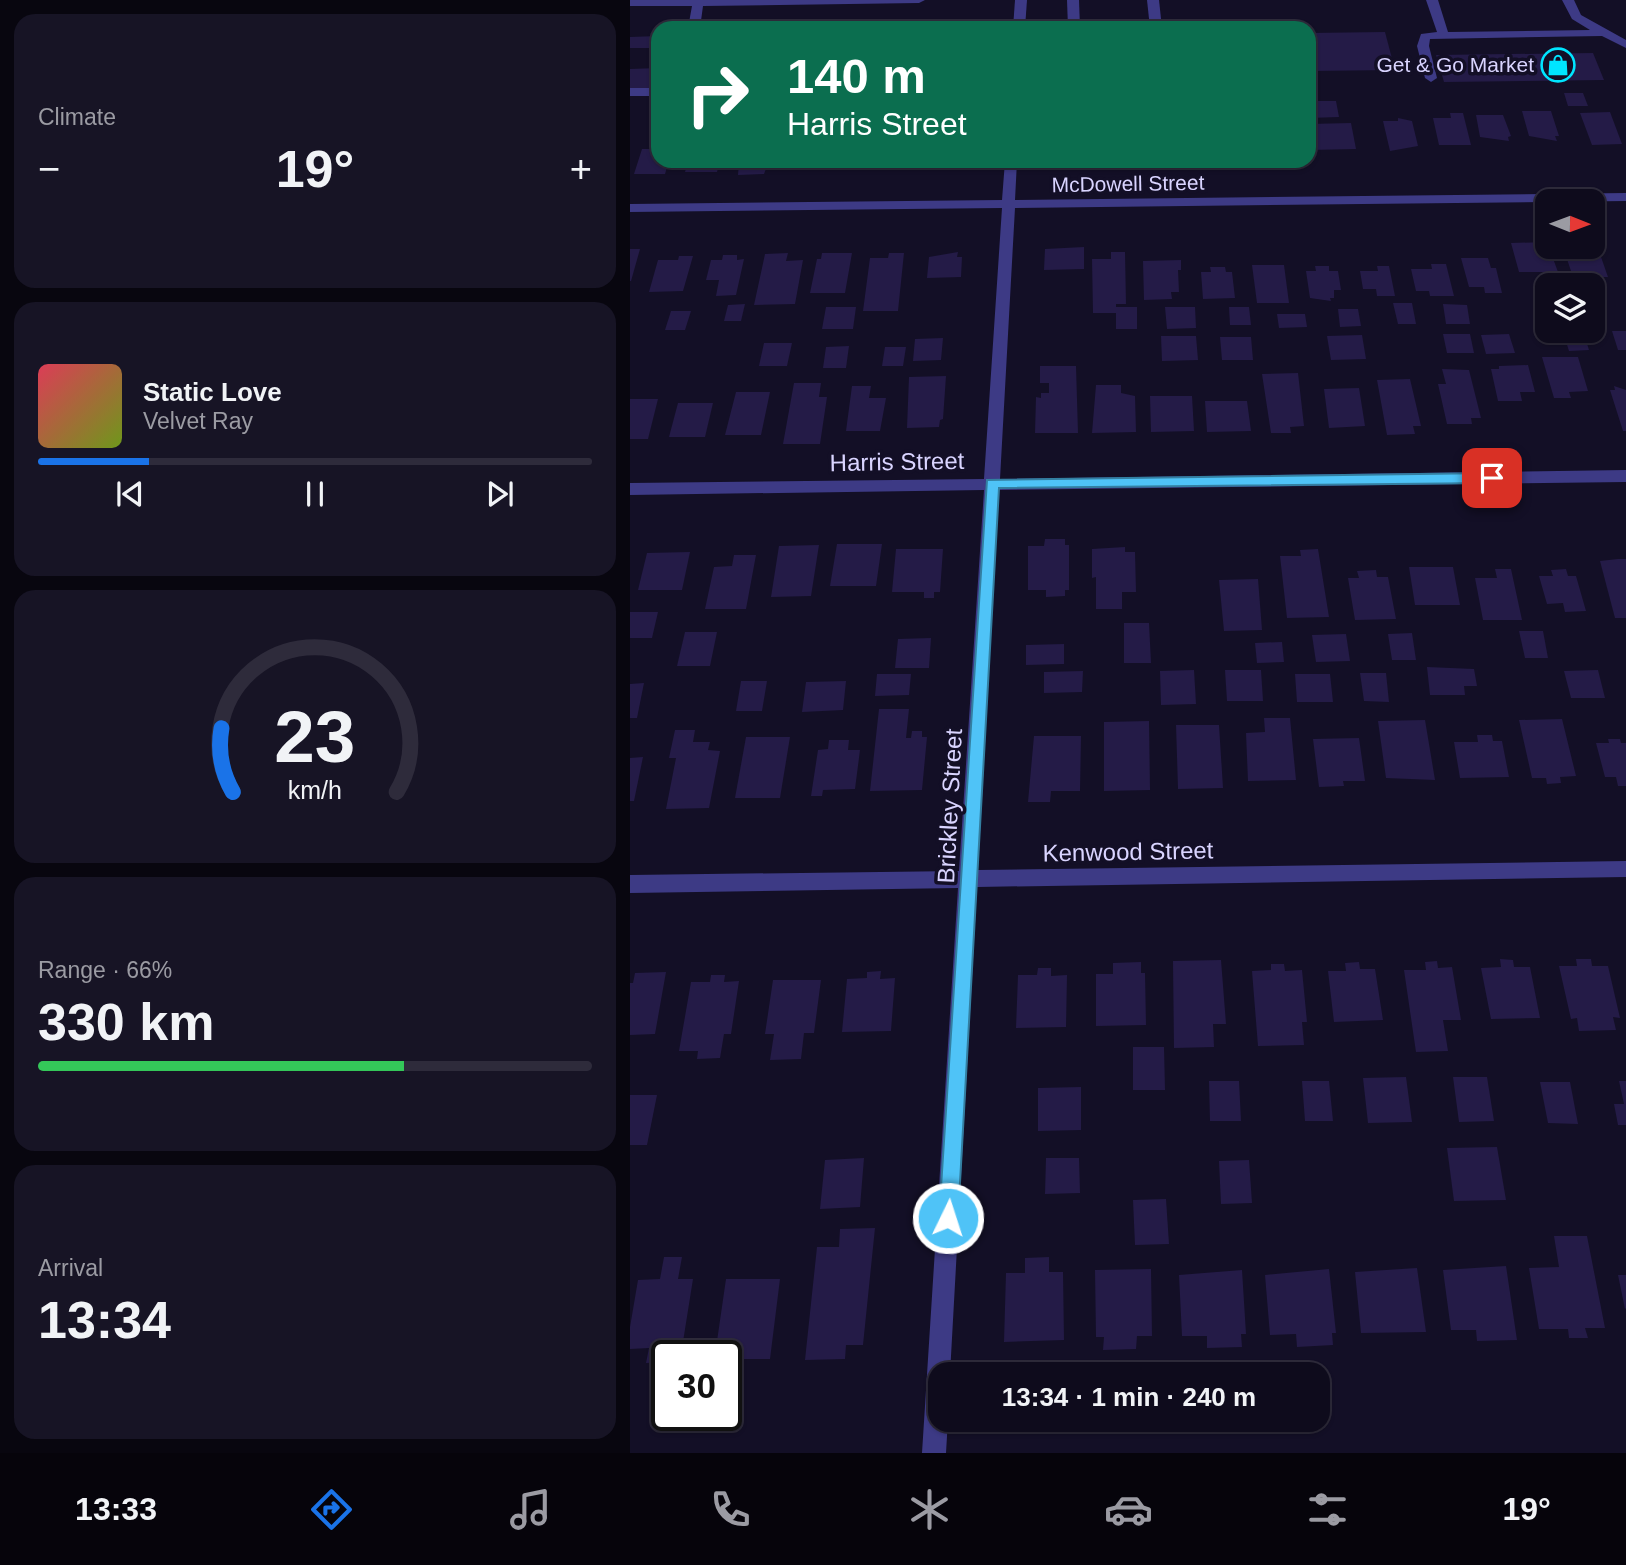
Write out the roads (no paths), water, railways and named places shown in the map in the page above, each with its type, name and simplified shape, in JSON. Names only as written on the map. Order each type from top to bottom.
[{"type":"street","points":[[630,3],[919,0]]},
{"type":"street","points":[[1020,21],[1021,0]]},
{"type":"street","points":[[1073,0],[1074,21]]},
{"type":"street","points":[[1153,0],[1155,21]]},
{"type":"street","points":[[1432,0],[1443,34]]},
{"type":"street","points":[[1568,0],[1576,17],[1626,46]]},
{"type":"street","points":[[695,21],[698,3]]},
{"type":"street","points":[[1431,78],[1423,46],[1425,36],[1601,33]]},
{"type":"street","points":[[630,92],[651,92]]},
{"type":"street","name":"Brickley Street","points":[[933,1453],[970,878],[1011,168]]},
{"type":"street","name":"McDowell Street","points":[[630,208],[1626,197]]},
{"type":"street","name":"Harris Street","points":[[630,489],[1626,476]]},
{"type":"street","name":"Kenwood Street","points":[[630,884],[1626,869]]},
{"type":"place","name":"Get & Go Market","points":[[1558,65]]}]
